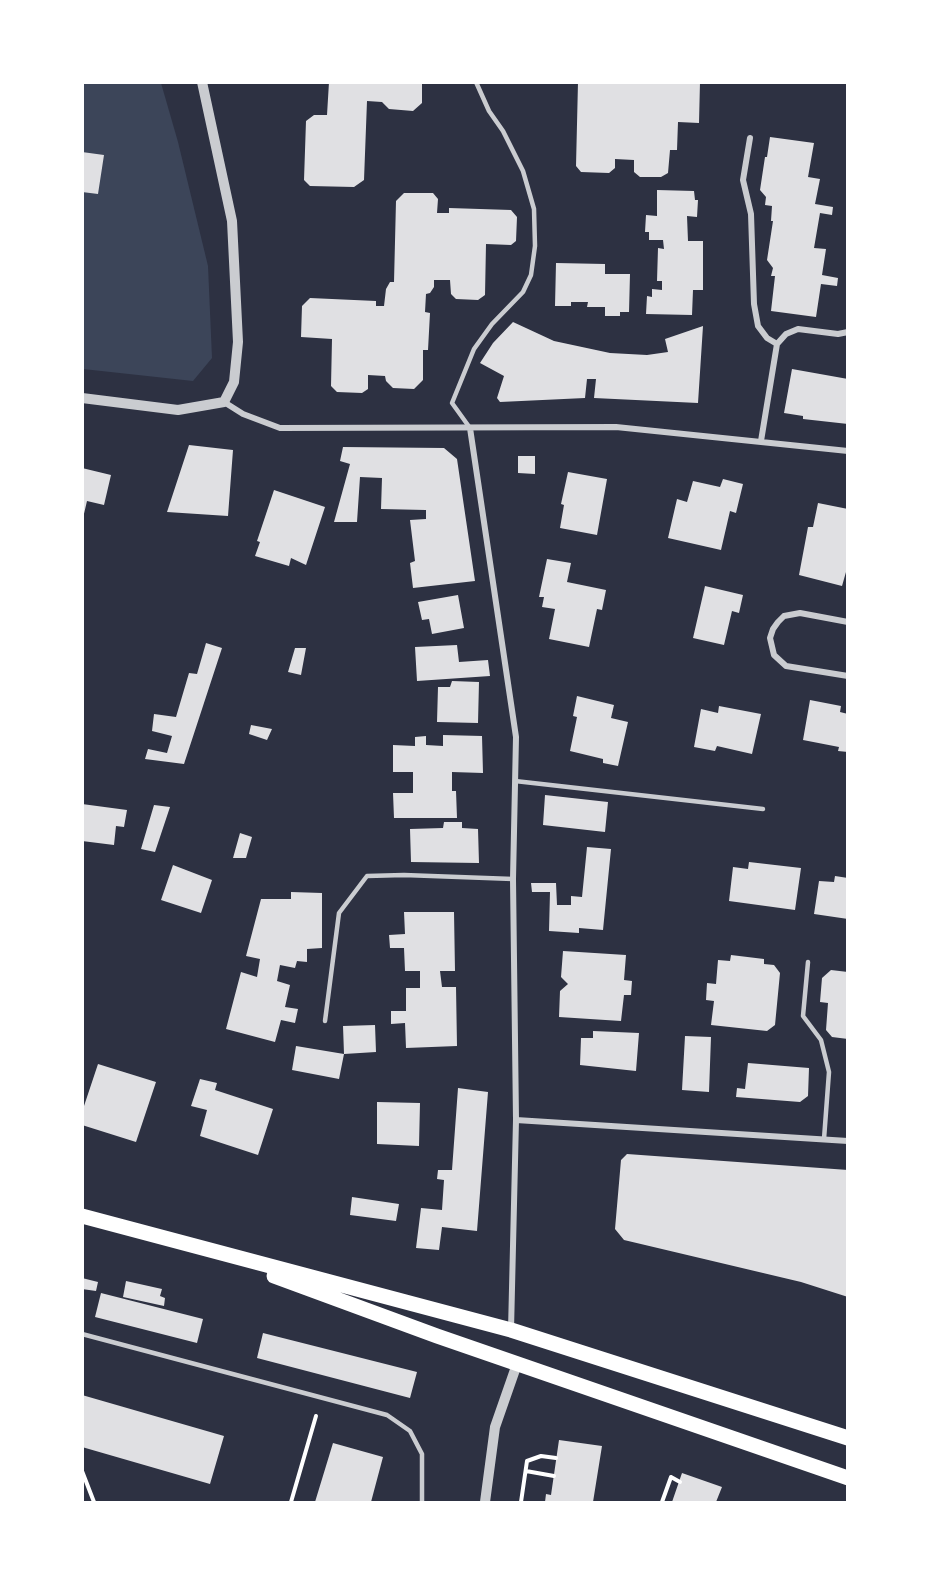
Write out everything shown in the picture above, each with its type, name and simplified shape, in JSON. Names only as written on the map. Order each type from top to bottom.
[{"type":"main road","points":[[82,1216],[511,1330],[848,1438]]},
{"type":"main road","points":[[195,1247],[517,1364],[848,1478]]},
{"type":"street","points":[[202,82],[232,221],[238,342],[234,382],[224,402]]},
{"type":"street","points":[[750,138],[743,180],[750,214],[754,304],[758,326],[767,338],[777,344]]},
{"type":"street","points":[[762,441],[777,344],[786,334],[798,329],[838,334],[848,332]]},
{"type":"street","points":[[82,398],[178,410],[224,402],[243,414],[279,428],[616,428],[848,451]]},
{"type":"street","points":[[470,428],[516,737],[513,879],[516,1120],[511,1330]]},
{"type":"street","points":[[848,622],[800,613],[784,616],[773,629],[770,638],[774,655],[786,666],[848,676]]},
{"type":"street","points":[[516,1120],[848,1140]]},
{"type":"street","points":[[485,1503],[495,1427],[517,1364]]},
{"type":"lane","points":[[470,428],[452,403],[474,349],[492,324],[523,292],[531,275],[535,246],[534,209],[523,171],[503,132],[489,111],[476,82]]},
{"type":"lane","points":[[515,781],[763,809]]},
{"type":"lane","points":[[325,1021],[339,913],[367,876],[513,879]]},
{"type":"lane","points":[[808,962],[803,1016],[821,1040],[829,1072],[824,1139]]},
{"type":"lane","points":[[82,1334],[387,1415],[410,1431],[422,1454],[422,1503]]},
{"type":"path","points":[[291,1503],[321,1398]]},
{"type":"path","points":[[521,1503],[527,1461],[542,1456],[556,1458]]},
{"type":"path","points":[[82,1471],[94,1503]]},
{"type":"path","points":[[526,1471],[554,1476]]},
{"type":"path","points":[[662,1503],[671,1477],[680,1482]]},
{"type":"shaded area","points":[[83,83],[161,83],[208,266],[212,358],[193,381],[83,369]]},
{"type":"building","points":[[329,82],[422,82],[422,103],[413,111],[389,109],[382,102],[367,101],[364,180],[354,187],[310,186],[304,180],[306,121],[314,115],[327,115]]},
{"type":"building","points":[[578,82],[700,82],[699,123],[678,122],[677,150],[670,150],[668,173],[661,177],[640,177],[634,172],[634,160],[615,159],[615,168],[609,173],[581,172],[576,166]]},
{"type":"building","points":[[770,137],[814,143],[808,177],[820,179],[815,204],[833,207],[832,215],[820,213],[814,248],[826,249],[822,275],[838,278],[837,286],[821,284],[816,317],[771,311],[775,276],[771,276],[773,268],[767,260],[773,221],[771,221],[772,206],[765,205],[766,197],[760,190]]},
{"type":"building","points":[[82,152],[104,155],[98,194],[82,192]]},
{"type":"building","points":[[657,190],[694,191],[695,200],[698,200],[697,217],[687,216],[688,241],[703,241],[703,290],[693,290],[692,315],[646,314],[647,296],[652,297],[652,289],[662,290],[662,281],[657,281],[658,248],[664,249],[663,240],[649,240],[649,232],[645,232],[646,215],[657,216]]},
{"type":"building","points":[[404,193],[433,193],[438,199],[437,213],[449,213],[449,208],[511,210],[517,217],[516,241],[511,245],[486,244],[485,295],[478,300],[456,299],[451,294],[450,280],[434,280],[434,287],[430,293],[426,294],[425,312],[430,313],[428,350],[423,350],[423,380],[414,389],[393,388],[386,381],[385,376],[368,375],[368,389],[362,393],[337,392],[331,386],[332,339],[301,337],[302,306],[310,298],[376,301],[376,306],[384,306],[386,289],[390,282],[394,282],[396,201]]},
{"type":"building","points":[[556,263],[605,264],[605,274],[630,274],[629,312],[620,312],[620,316],[605,316],[605,307],[587,307],[588,302],[571,302],[571,306],[555,306]]},
{"type":"building","points":[[513,322],[554,341],[610,353],[647,355],[668,352],[665,339],[703,326],[698,403],[594,398],[596,379],[587,379],[585,398],[500,402],[497,398],[504,376],[480,363],[493,343]]},
{"type":"building","points":[[792,369],[848,379],[848,424],[803,419],[803,416],[784,413]]},
{"type":"building","points":[[189,445],[233,450],[228,516],[167,512]]},
{"type":"building","points":[[343,447],[444,448],[457,459],[475,581],[413,588],[410,563],[415,561],[410,520],[426,519],[426,510],[381,509],[382,478],[360,477],[357,522],[334,522],[350,464],[340,461]]},
{"type":"building","points":[[518,456],[535,456],[535,474],[518,473]]},
{"type":"building","points":[[82,468],[111,475],[104,505],[87,501],[83,518]]},
{"type":"building","points":[[568,472],[607,479],[597,535],[560,528],[564,505],[561,504]]},
{"type":"building","points":[[723,479],[743,484],[736,513],[730,511],[721,550],[668,538],[677,499],[687,502],[693,481],[720,487]]},
{"type":"building","points":[[274,490],[325,507],[306,565],[291,558],[289,566],[255,556],[260,542],[257,541]]},
{"type":"building","points":[[818,503],[848,509],[848,572],[846,572],[842,586],[799,575],[808,527],[813,527]]},
{"type":"building","points":[[547,559],[571,563],[567,582],[606,590],[602,610],[597,609],[589,647],[549,639],[555,609],[542,607],[544,597],[539,597]]},
{"type":"building","points":[[705,586],[743,595],[739,613],[732,611],[724,645],[693,638]]},
{"type":"building","points":[[458,595],[464,628],[432,634],[429,619],[422,620],[418,602]]},
{"type":"building","points":[[206,643],[222,648],[184,764],[145,759],[148,749],[167,753],[172,736],[152,731],[154,714],[176,717],[189,673],[197,674]]},
{"type":"building","points":[[457,645],[459,662],[488,660],[490,676],[417,681],[415,647]]},
{"type":"building","points":[[295,648],[306,648],[301,675],[288,672]]},
{"type":"building","points":[[452,681],[479,682],[478,723],[437,722],[438,687],[450,687]]},
{"type":"building","points":[[577,696],[614,705],[611,718],[628,722],[618,766],[603,763],[603,759],[570,751],[577,717],[573,716]]},
{"type":"building","points":[[810,700],[841,706],[840,712],[848,714],[848,752],[838,751],[839,747],[803,740]]},
{"type":"building","points":[[719,706],[761,714],[752,754],[717,746],[715,751],[694,747],[701,709],[718,713]]},
{"type":"building","points":[[251,725],[272,729],[267,740],[249,734]]},
{"type":"building","points":[[443,735],[482,736],[483,773],[452,772],[452,791],[456,791],[457,818],[394,818],[393,793],[413,793],[413,772],[393,772],[393,745],[415,746],[415,737],[426,736],[426,745],[443,746]]},
{"type":"building","points":[[545,795],[608,802],[605,832],[543,825]]},
{"type":"building","points":[[82,804],[127,810],[124,827],[116,826],[114,845],[82,841]]},
{"type":"building","points":[[154,805],[170,807],[155,852],[141,849]]},
{"type":"building","points":[[444,822],[462,822],[462,828],[478,829],[479,863],[411,862],[410,829],[443,828]]},
{"type":"building","points":[[240,833],[252,837],[246,858],[233,858]]},
{"type":"building","points":[[587,847],[611,849],[603,930],[579,928],[579,933],[549,931],[550,892],[532,892],[531,883],[556,883],[557,905],[571,905],[571,896],[582,897]]},
{"type":"building","points":[[749,862],[801,868],[795,910],[729,901],[733,867],[748,869]]},
{"type":"building","points":[[173,865],[212,880],[201,913],[161,900]]},
{"type":"building","points":[[835,876],[848,878],[848,919],[814,914],[819,881],[834,882]]},
{"type":"building","points":[[291,892],[322,893],[322,948],[307,949],[307,962],[297,961],[295,968],[280,965],[277,981],[290,985],[285,1007],[298,1009],[295,1023],[281,1020],[275,1042],[226,1029],[241,972],[257,977],[260,959],[246,956],[261,899],[291,899]]},
{"type":"building","points":[[404,912],[454,912],[455,971],[440,971],[442,987],[456,987],[457,1046],[406,1048],[405,1023],[391,1024],[391,1011],[406,1011],[406,988],[420,988],[420,971],[405,971],[404,948],[390,948],[389,935],[405,934]]},
{"type":"building","points":[[563,951],[626,955],[624,980],[632,981],[631,995],[624,995],[621,1021],[559,1017],[560,991],[568,984],[561,977]]},
{"type":"building","points":[[731,955],[764,959],[764,964],[774,965],[780,973],[775,1025],[767,1031],[711,1025],[714,1001],[706,1000],[707,983],[716,984],[718,960],[730,961]]},
{"type":"building","points":[[831,970],[848,972],[848,1039],[832,1037],[826,1030],[828,1003],[820,1002],[822,978]]},
{"type":"building","points":[[375,1025],[376,1052],[344,1054],[343,1026]]},
{"type":"building","points":[[593,1031],[639,1033],[636,1071],[580,1065],[581,1038],[593,1038]]},
{"type":"building","points":[[685,1036],[711,1037],[709,1092],[682,1090]]},
{"type":"building","points":[[296,1046],[344,1054],[339,1079],[292,1070]]},
{"type":"building","points":[[748,1063],[809,1068],[808,1096],[800,1102],[736,1097],[737,1088],[745,1089]]},
{"type":"building","points":[[98,1064],[156,1082],[136,1142],[82,1125],[82,1112]]},
{"type":"building","points":[[200,1079],[217,1083],[215,1090],[273,1109],[258,1155],[200,1136],[207,1110],[191,1106]]},
{"type":"building","points":[[458,1088],[488,1092],[477,1231],[442,1227],[439,1250],[416,1248],[421,1208],[442,1210],[444,1180],[437,1179],[438,1170],[452,1170]]},
{"type":"building","points":[[377,1102],[420,1103],[419,1146],[377,1144]]},
{"type":"building","points":[[627,1154],[848,1170],[848,1297],[801,1282],[624,1240],[615,1229],[621,1160]]},
{"type":"building","points":[[352,1197],[399,1204],[396,1221],[350,1215]]},
{"type":"building","points":[[82,1278],[98,1282],[96,1291],[82,1289]]},
{"type":"building","points":[[126,1281],[162,1289],[160,1296],[165,1298],[164,1306],[123,1297]]},
{"type":"building","points":[[101,1293],[203,1319],[197,1343],[95,1317]]},
{"type":"building","points":[[263,1333],[417,1372],[410,1398],[257,1358]]},
{"type":"building","points":[[82,1395],[224,1436],[210,1484],[82,1447]]},
{"type":"building","points":[[559,1440],[602,1446],[593,1502],[545,1502],[546,1494],[551,1495]]},
{"type":"building","points":[[333,1443],[383,1457],[371,1502],[315,1502]]},
{"type":"building","points":[[682,1473],[722,1487],[716,1502],[672,1502]]}]
